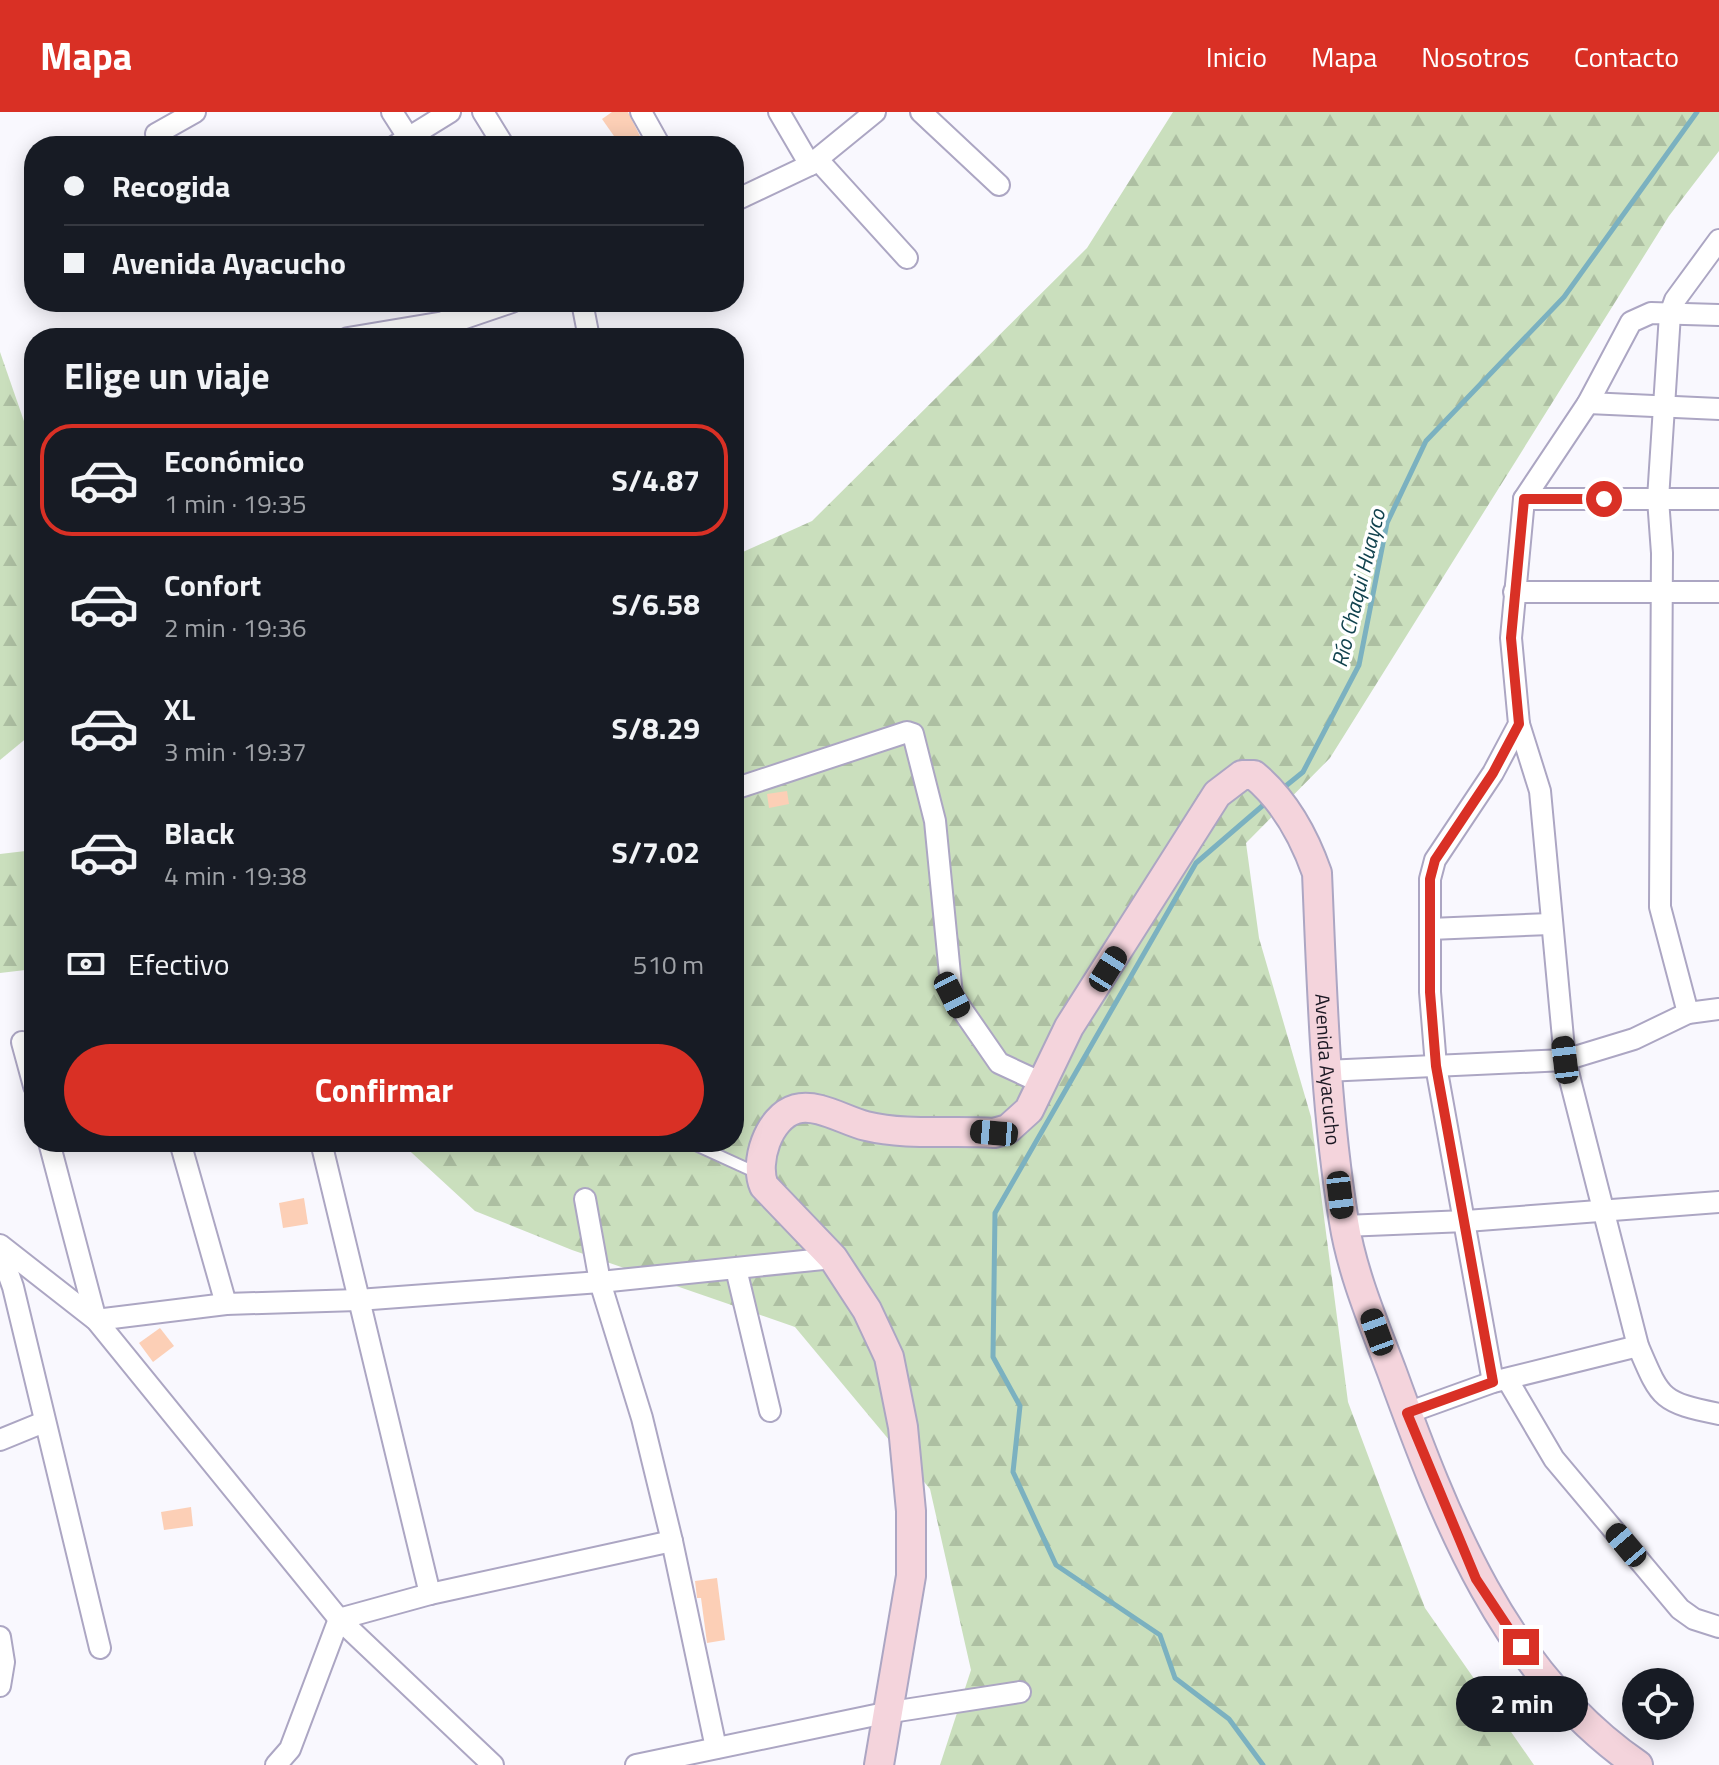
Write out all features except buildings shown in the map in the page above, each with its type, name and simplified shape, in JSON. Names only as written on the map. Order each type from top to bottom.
[{"type":"street","points":[[156,134],[195,112]]},
{"type":"street","points":[[392,112],[400,136]]},
{"type":"street","points":[[412,136],[450,112]]},
{"type":"street","points":[[483,112],[498,136]]},
{"type":"street","points":[[641,112],[654,136]]},
{"type":"street","points":[[779,112],[814,162],[907,258]]},
{"type":"street","points":[[744,196],[814,162],[875,112]]},
{"type":"street","points":[[921,112],[999,185]]},
{"type":"street","points":[[1688,1013],[1660,907],[1661,592],[1658,499],[1670,314],[1675,300],[1719,240]]},
{"type":"street","points":[[461,326],[491,312]]},
{"type":"street","points":[[1719,315],[1651,313],[1631,322],[1588,403],[1524,499],[1511,638],[1519,724],[1540,791],[1565,1060],[1638,1346],[1656,1387],[1679,1406],[1719,1414]]},
{"type":"street","points":[[1588,403],[1719,409]]},
{"type":"street","points":[[1524,499],[1719,499]]},
{"type":"street","points":[[1514,592],[1719,592]]},
{"type":"street","points":[[1519,724],[1493,773],[1435,860],[1430,879],[1436,1066],[1500,1381],[1554,1459],[1670,1598],[1694,1619],[1719,1627]]},
{"type":"street","points":[[744,786],[907,732],[913,734],[935,821],[952,995],[999,1063],[1042,1083],[1020,1120],[1008,1129],[994,1133],[868,1127],[813,1109],[799,1108],[777,1121],[759,1174],[776,1201],[833,1258],[867,1310],[889,1357],[903,1427],[911,1511],[911,1576],[885,1713],[879,1765]]},
{"type":"street","name":"Avenida Ayacucho","points":[[1042,1083],[1069,1027],[1217,794],[1242,775],[1254,775],[1306,842],[1317,873],[1325,1071],[1344,1226],[1367,1305],[1407,1413],[1476,1579],[1505,1627],[1571,1708],[1638,1765]]},
{"type":"street","points":[[1430,929],[1550,924]]},
{"type":"street","points":[[1325,1071],[1565,1060],[1634,1039],[1688,1013],[1719,1009]]},
{"type":"street","points":[[22,1042],[24,1049]]},
{"type":"street","points":[[52,1152],[96,1320]]},
{"type":"street","points":[[183,1152],[226,1304]]},
{"type":"street","points":[[323,1152],[430,1594]]},
{"type":"street","points":[[585,1199],[600,1282],[642,1418],[672,1541],[709,1754]]},
{"type":"street","points":[[1344,1226],[1606,1213],[1719,1202]]},
{"type":"street","points":[[0,1248],[96,1320],[339,1619],[493,1765]]},
{"type":"street","points":[[0,1248],[13,1287],[100,1648]]},
{"type":"street","points":[[96,1320],[226,1304],[358,1300],[600,1282],[833,1258]]},
{"type":"street","points":[[736,1269],[770,1411]]},
{"type":"street","points":[[1407,1413],[1500,1381],[1638,1346]]},
{"type":"street","points":[[0,1440],[44,1422]]},
{"type":"street","points":[[339,1619],[430,1594],[672,1541]]},
{"type":"street","points":[[276,1765],[290,1749],[339,1619]]},
{"type":"street","points":[[0,1637],[4,1662],[0,1686]]},
{"type":"street","points":[[636,1765],[709,1754],[885,1713],[1020,1692]]},
{"type":"lane","points":[[711,1152],[759,1174]]},
{"type":"green space","points":[[1173,112],[1719,112],[1719,151],[1669,216],[1330,758],[1246,843],[1259,938],[1311,1117],[1348,1402],[1425,1608],[1534,1765],[940,1765],[971,1670],[930,1489],[795,1327],[572,1250],[475,1211],[411,1152],[744,1152],[744,552],[812,521],[1087,248]]},
{"type":"green space","points":[[0,352],[24,421],[24,740],[0,760]]},
{"type":"green space","points":[[24,851],[24,970],[0,973],[0,854]]},
{"type":"waterway","name":"Río Chaqui Huayco","points":[[1282,789],[1303,772],[1359,665],[1387,523],[1426,441],[1564,297],[1697,112]]},
{"type":"waterway","name":"Río Chaqui Huayco","points":[[1263,1765],[1229,1719],[1175,1678],[1160,1635],[1056,1565],[1013,1472],[1020,1406],[993,1357],[995,1213],[1196,863],[1268,801]]},
{"type":"route","points":[[1521,1647],[1476,1579],[1407,1413],[1493,1382],[1436,1066],[1430,992],[1430,879],[1435,860],[1493,773],[1519,724],[1511,638],[1524,499],[1604,499]]}]
